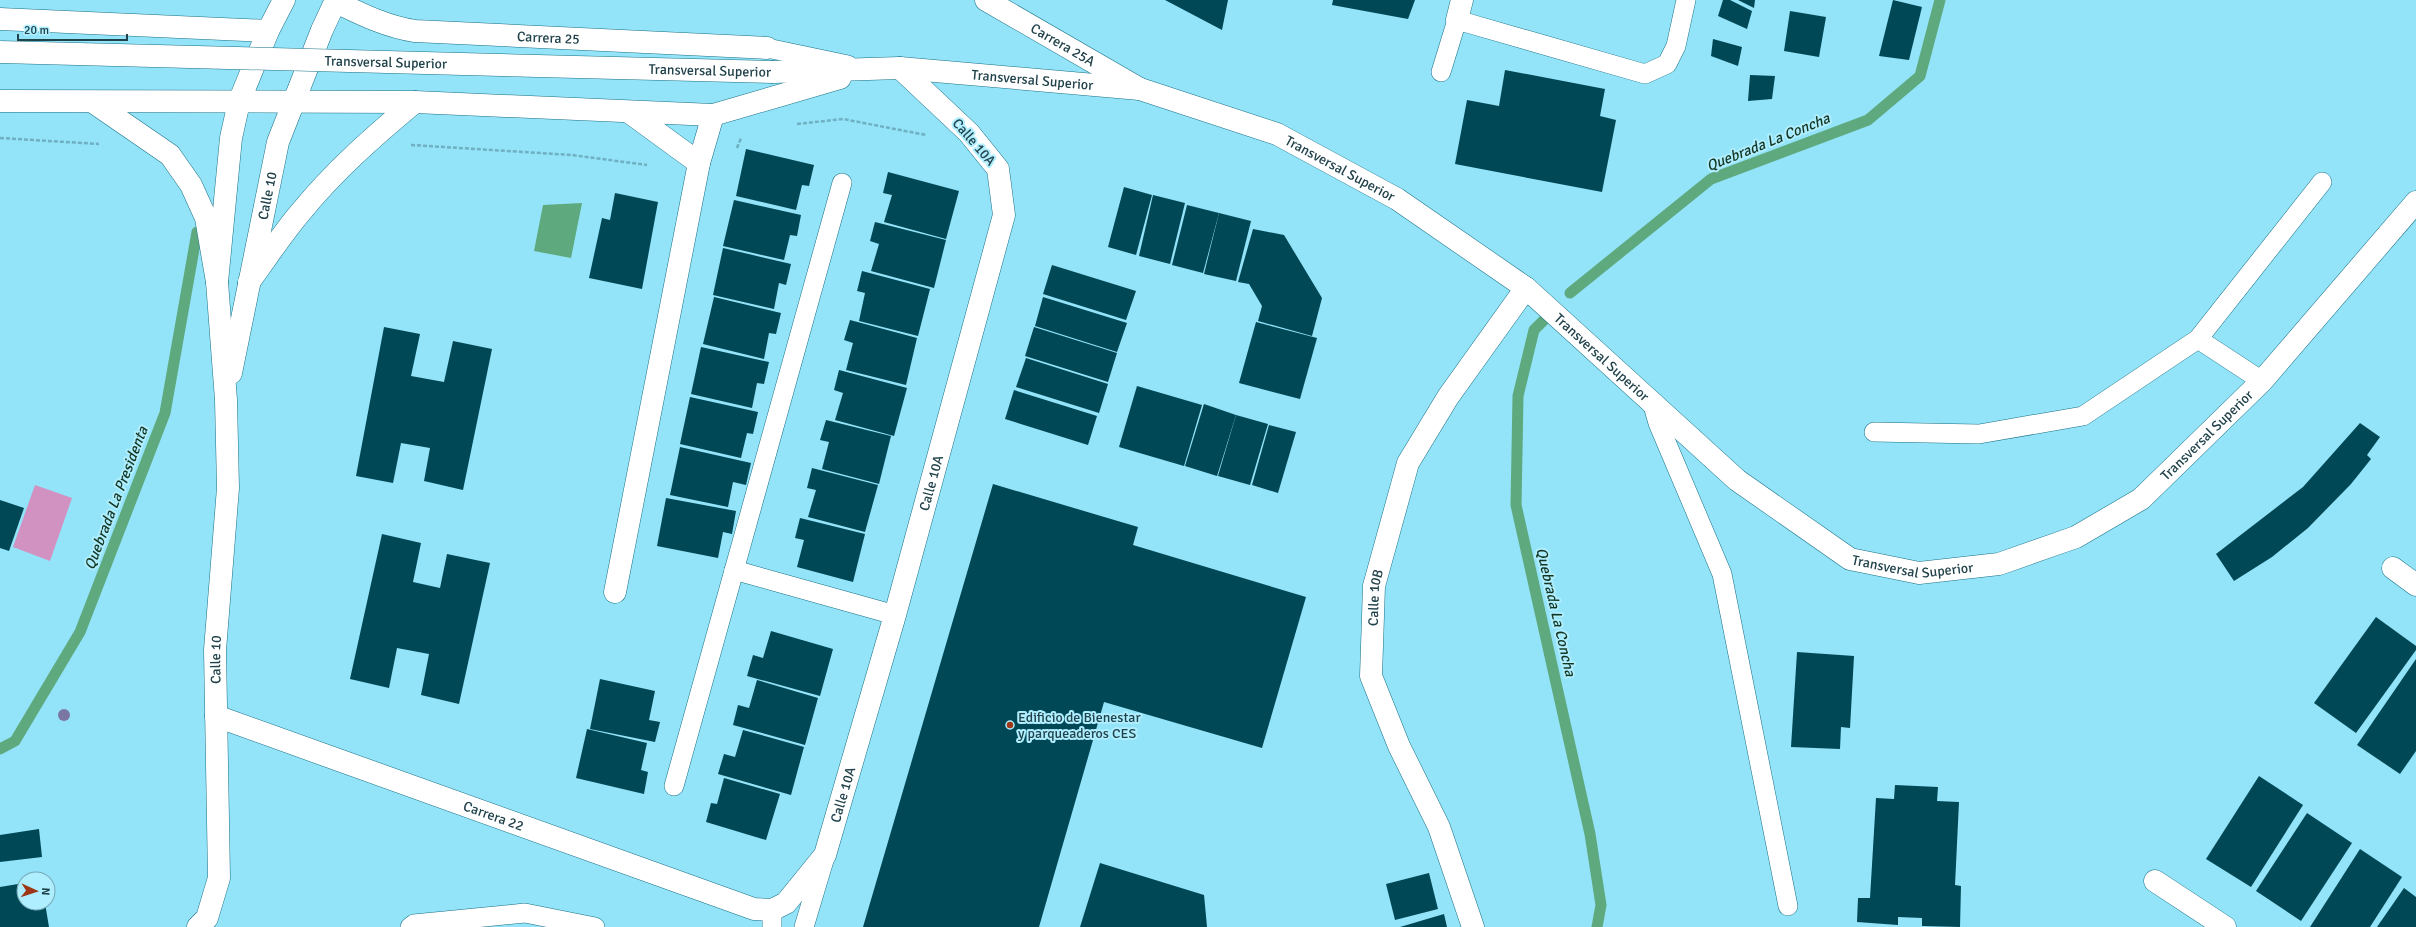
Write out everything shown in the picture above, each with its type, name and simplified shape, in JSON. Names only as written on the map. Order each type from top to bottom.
[{"type":"street","name":"Calle 10","points":[[202,922],[219,878],[215,650],[228,488],[226,400],[217,282],[231,138],[239,102],[268,31],[284,0]]},
{"type":"street","name":"Carrera 25A","points":[[986,0],[1140,89]]},
{"type":"street","name":"Calle 10","points":[[226,400],[278,142],[292,103],[336,1]]},
{"type":"street","name":"Carrera 25","points":[[336,1],[365,16],[402,29],[415,31],[767,48]]},
{"type":"street","points":[[0,19],[268,31]]},
{"type":"street","name":"Transversal Superior","points":[[0,52],[774,72],[900,68],[1140,89],[1277,134],[1397,199],[1526,288],[1737,480],[1850,559],[1919,573],[1999,564],[2076,538],[2141,499],[2262,381],[2416,202]]},
{"type":"street","name":"Calle 10A","points":[[772,918],[825,856],[895,615],[1004,215],[998,169],[970,133],[900,68]]},
{"type":"street","points":[[0,101],[292,103],[415,102],[713,115],[870,70]]},
{"type":"street","points":[[93,102],[170,155],[191,185],[206,218],[217,282]]},
{"type":"street","points":[[249,282],[299,213],[332,177],[371,139],[415,102]]},
{"type":"street","points":[[629,112],[699,163]]},
{"type":"street","points":[[615,592],[699,163],[713,115]]},
{"type":"street","name":"Calle 10B","points":[[1473,927],[1438,827],[1399,746],[1371,676],[1374,586],[1408,463],[1448,397],[1526,288]]},
{"type":"street","points":[[2392,568],[2416,585]]},
{"type":"street","name":"Carrera 22","points":[[216,716],[746,906],[772,918]]},
{"type":"street","points":[[2155,881],[2225,927]]},
{"type":"lane","points":[[1441,72],[1459,10],[1645,74],[1667,64],[1676,46],[1686,0]]},
{"type":"lane","points":[[767,48],[870,70]]},
{"type":"lane","points":[[1874,432],[1979,434],[2083,416],[2198,339],[2322,182]]},
{"type":"lane","points":[[674,786],[842,183]]},
{"type":"lane","points":[[2198,339],[2216,349],[2262,381]]},
{"type":"lane","points":[[1652,402],[1658,423],[1722,574],[1788,906]]},
{"type":"lane","points":[[734,570],[895,615]]},
{"type":"lane","points":[[804,927],[825,856]]},
{"type":"lane","points":[[410,927],[414,924],[525,913],[595,927]]},
{"type":"path","points":[[790,125],[843,119],[927,135]]},
{"type":"path","points":[[736,151],[742,137]]},
{"type":"path","points":[[0,138],[100,144]]},
{"type":"path","points":[[410,145],[572,155],[650,165]]},
{"type":"shaded area","points":[[582,203],[571,258],[534,251],[543,205]]},
{"type":"shaded area","points":[[35,485],[72,498],[50,561],[13,547]]},
{"type":"building","points":[[1165,0],[1228,0],[1222,30]]},
{"type":"building","points":[[1333,0],[1415,0],[1408,19],[1332,5]]},
{"type":"building","points":[[1723,0],[1730,0],[1752,11],[1747,29],[1718,16]]},
{"type":"building","points":[[1738,0],[1755,0],[1754,8]]},
{"type":"building","points":[[1893,0],[1922,7],[1909,60],[1879,56]]},
{"type":"building","points":[[1790,11],[1826,17],[1819,57],[1784,51]]},
{"type":"building","points":[[1713,39],[1742,47],[1738,66],[1711,56]]},
{"type":"building","points":[[1505,70],[1605,89],[1600,116],[1616,120],[1602,192],[1455,164],[1467,100],[1499,106]]},
{"type":"building","points":[[1750,75],[1775,76],[1772,99],[1748,101]]},
{"type":"building","points":[[746,149],[814,165],[809,186],[802,185],[796,210],[736,196]]},
{"type":"building","points":[[888,172],[959,191],[946,239],[884,222],[892,195],[883,193]]},
{"type":"building","points":[[1124,187],[1152,195],[1136,255],[1108,247]]},
{"type":"building","points":[[615,193],[658,202],[642,289],[589,278],[602,218],[610,220]]},
{"type":"building","points":[[1153,195],[1185,203],[1170,264],[1139,256]]},
{"type":"building","points":[[734,200],[801,215],[797,236],[790,235],[784,260],[723,246]]},
{"type":"building","points":[[1187,205],[1219,213],[1203,273],[1172,265]]},
{"type":"building","points":[[1219,213],[1251,221],[1236,281],[1204,274]]},
{"type":"building","points":[[875,222],[946,240],[934,288],[871,271],[879,244],[870,241]]},
{"type":"building","points":[[1253,229],[1284,235],[1322,298],[1312,336],[1258,321],[1262,306],[1249,284],[1238,282]]},
{"type":"building","points":[[723,248],[791,264],[786,285],[779,283],[774,309],[713,295]]},
{"type":"building","points":[[1052,265],[1136,291],[1126,320],[1043,294]]},
{"type":"building","points":[[862,271],[930,289],[918,336],[859,321],[865,293],[857,291]]},
{"type":"building","points":[[714,297],[781,313],[776,334],[769,333],[764,359],[703,344]]},
{"type":"building","points":[[1043,297],[1127,323],[1117,352],[1035,326]]},
{"type":"building","points":[[850,320],[917,338],[906,385],[846,370],[853,343],[844,340]]},
{"type":"building","points":[[1256,322],[1317,338],[1300,399],[1239,383]]},
{"type":"building","points":[[384,327],[420,334],[411,376],[444,382],[453,341],[492,349],[463,490],[424,481],[430,448],[401,443],[393,483],[356,476]]},
{"type":"building","points":[[1034,327],[1117,353],[1108,382],[1025,356]]},
{"type":"building","points":[[701,347],[769,362],[764,384],[757,383],[752,408],[691,394]]},
{"type":"building","points":[[1026,358],[1108,384],[1099,413],[1016,387]]},
{"type":"building","points":[[839,370],[907,388],[894,436],[835,420],[843,393],[834,390]]},
{"type":"building","points":[[1137,386],[1202,405],[1184,466],[1119,447]]},
{"type":"building","points":[[1014,390],[1097,416],[1088,445],[1005,419]]},
{"type":"building","points":[[690,397],[758,412],[753,434],[747,433],[741,458],[680,444]]},
{"type":"building","points":[[1204,404],[1236,415],[1217,476],[1185,466]]},
{"type":"building","points":[[1236,415],[1268,424],[1250,485],[1218,476]]},
{"type":"building","points":[[826,420],[891,436],[879,484],[822,469],[829,442],[820,440]]},
{"type":"building","points":[[2360,423],[2380,437],[2367,455],[2371,459],[2351,484],[2308,528],[2272,557],[2234,581],[2216,554],[2303,487]]},
{"type":"building","points":[[1269,425],[1296,432],[1278,493],[1252,485]]},
{"type":"building","points":[[680,447],[751,463],[746,485],[733,482],[728,507],[670,495]]},
{"type":"building","points":[[812,468],[878,485],[865,532],[808,517],[816,490],[807,488]]},
{"type":"building","name":"Edificio de Bienestar y parqueaderos CES","points":[[993,484],[1138,527],[1133,545],[1306,597],[1262,748],[1104,702],[1039,927],[863,927]]},
{"type":"building","points":[[666,498],[736,511],[732,534],[723,532],[718,558],[657,546]]},
{"type":"building","points":[[0,500],[24,508],[9,551],[0,548]]},
{"type":"building","points":[[800,518],[865,534],[853,582],[797,567],[804,540],[795,538]]},
{"type":"building","points":[[382,534],[421,543],[413,582],[440,588],[447,554],[490,563],[459,704],[421,695],[429,654],[397,648],[389,688],[350,679]]},
{"type":"building","points":[[2376,617],[2416,646],[2416,650],[2356,733],[2314,703]]},
{"type":"building","points":[[771,631],[833,649],[820,696],[747,676],[753,655],[763,658]]},
{"type":"building","points":[[1797,652],[1854,656],[1850,728],[1841,727],[1840,749],[1791,747]]},
{"type":"building","points":[[2416,659],[2416,751],[2400,774],[2357,745]]},
{"type":"building","points":[[600,679],[655,691],[649,720],[660,722],[655,742],[590,729]]},
{"type":"building","points":[[757,680],[818,698],[805,745],[733,725],[738,705],[749,708]]},
{"type":"building","points":[[587,729],[647,743],[641,770],[648,772],[644,794],[576,778]]},
{"type":"building","points":[[743,730],[804,747],[791,795],[718,774],[724,754],[735,757]]},
{"type":"building","points":[[2259,776],[2303,805],[2251,887],[2206,859]]},
{"type":"building","points":[[724,778],[780,794],[766,840],[706,822],[711,803],[717,804]]},
{"type":"building","points":[[1895,785],[1938,787],[1937,801],[1959,802],[1955,885],[1961,886],[1960,927],[1922,926],[1922,918],[1898,917],[1898,925],[1857,922],[1858,898],[1870,898],[1876,798],[1894,799]]},
{"type":"building","points":[[2307,813],[2352,843],[2301,921],[2256,891]]},
{"type":"building","points":[[39,829],[42,857],[0,862],[0,835]]},
{"type":"building","points":[[2360,849],[2402,877],[2370,927],[2310,927]]},
{"type":"building","points":[[1100,863],[1204,895],[1207,927],[1080,927]]},
{"type":"building","points":[[1429,873],[1438,909],[1395,920],[1386,884]]},
{"type":"building","points":[[16,884],[16,911],[46,911],[49,927],[0,927],[0,887]]},
{"type":"building","points":[[2404,888],[2416,897],[2416,927],[2377,927]]},
{"type":"building","points":[[1444,914],[1447,927],[1400,927]]},
{"type":"waterway","name":"Quebrada La Concha","points":[[1570,293],[1711,179],[1868,120],[1920,76],[1940,0]]},
{"type":"waterway","name":"Quebrada La Presidenta","points":[[0,749],[15,741],[80,632],[165,413],[197,232]]},
{"type":"waterway","name":"Quebrada La Concha","points":[[1554,310],[1534,330],[1518,396],[1516,505],[1590,834],[1601,905],[1597,927]]},
{"type":"place","name":"Edificio de Bienestar y parqueaderos CES","points":[[1010,725]]}]
